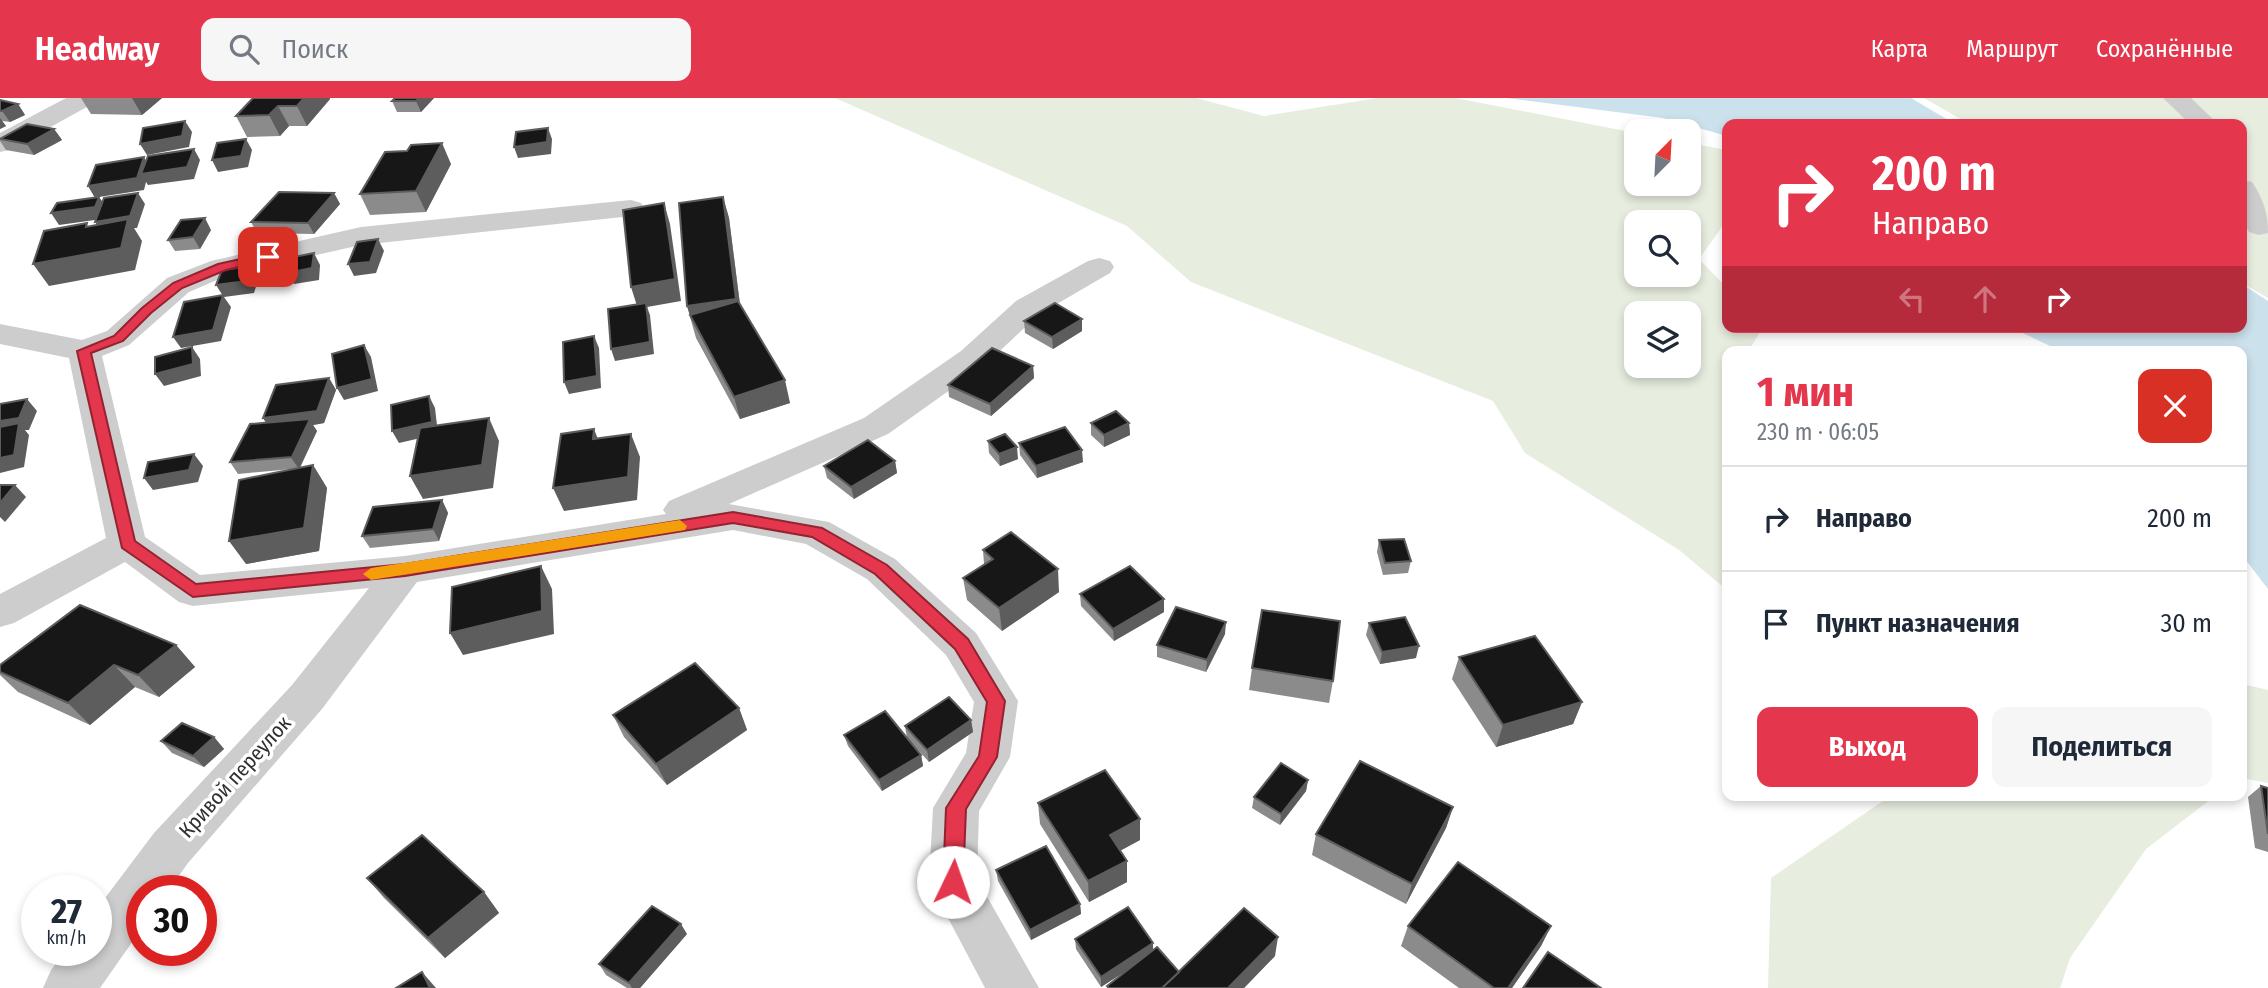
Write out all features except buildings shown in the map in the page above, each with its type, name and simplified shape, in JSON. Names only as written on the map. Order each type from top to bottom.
[{"type":"street","points":[[0,144],[85,98]]},
{"type":"street","points":[[2176,98],[2199,119]]},
{"type":"street","points":[[2247,199],[2259,226]]},
{"type":"street","points":[[0,334],[84,351],[118,338],[178,285],[222,267],[361,236],[631,209]]},
{"type":"street","points":[[622,535],[877,426],[973,358],[1027,308],[1099,267]]},
{"type":"street","points":[[84,351],[127,544],[193,591],[405,570],[733,517],[816,532],[881,569],[961,644],[996,701],[988,757],[956,808],[953,882],[1013,988]]},
{"type":"street","points":[[0,612],[127,544]]},
{"type":"street","name":"Кривой переулок","points":[[69,988],[170,848],[307,698],[405,570]]},
{"type":"shaded area","points":[[835,98],[1196,98],[1264,116],[1378,98],[1455,98],[1624,131],[1624,196],[1701,196],[1701,145],[1722,149],[1722,227],[1701,256],[1701,210],[1624,210],[1624,287],[1701,287],[1701,261],[1722,283],[1722,333],[1759,333],[1752,346],[1722,346],[1722,586],[1679,550],[1525,453],[1493,401],[1191,282],[1127,226]]},
{"type":"shaded area","points":[[1924,98],[2268,98],[2268,298],[2247,286],[2247,119],[1960,119]]},
{"type":"shaded area","points":[[2247,685],[2268,690],[2268,783],[2247,779]]},
{"type":"shaded area","points":[[1883,801],[2208,801],[2146,849],[2070,958],[2060,988],[1768,988],[1771,878]]},
{"type":"water","points":[[1506,98],[1911,98],[1947,119],[1722,119],[1722,135],[1701,129],[1701,119],[1667,119]]},
{"type":"water","points":[[2247,287],[2268,301],[2268,589],[2247,562],[2247,346],[2050,346],[2023,333],[2247,333]]},
{"type":"slow traffic","points":[[371,574],[680,526]]},
{"type":"route","points":[[268,257],[222,267],[178,285],[118,338],[84,351],[127,544],[193,591],[405,570],[733,517],[816,532],[881,569],[961,644],[996,701],[988,757],[956,808],[953,882]]}]
